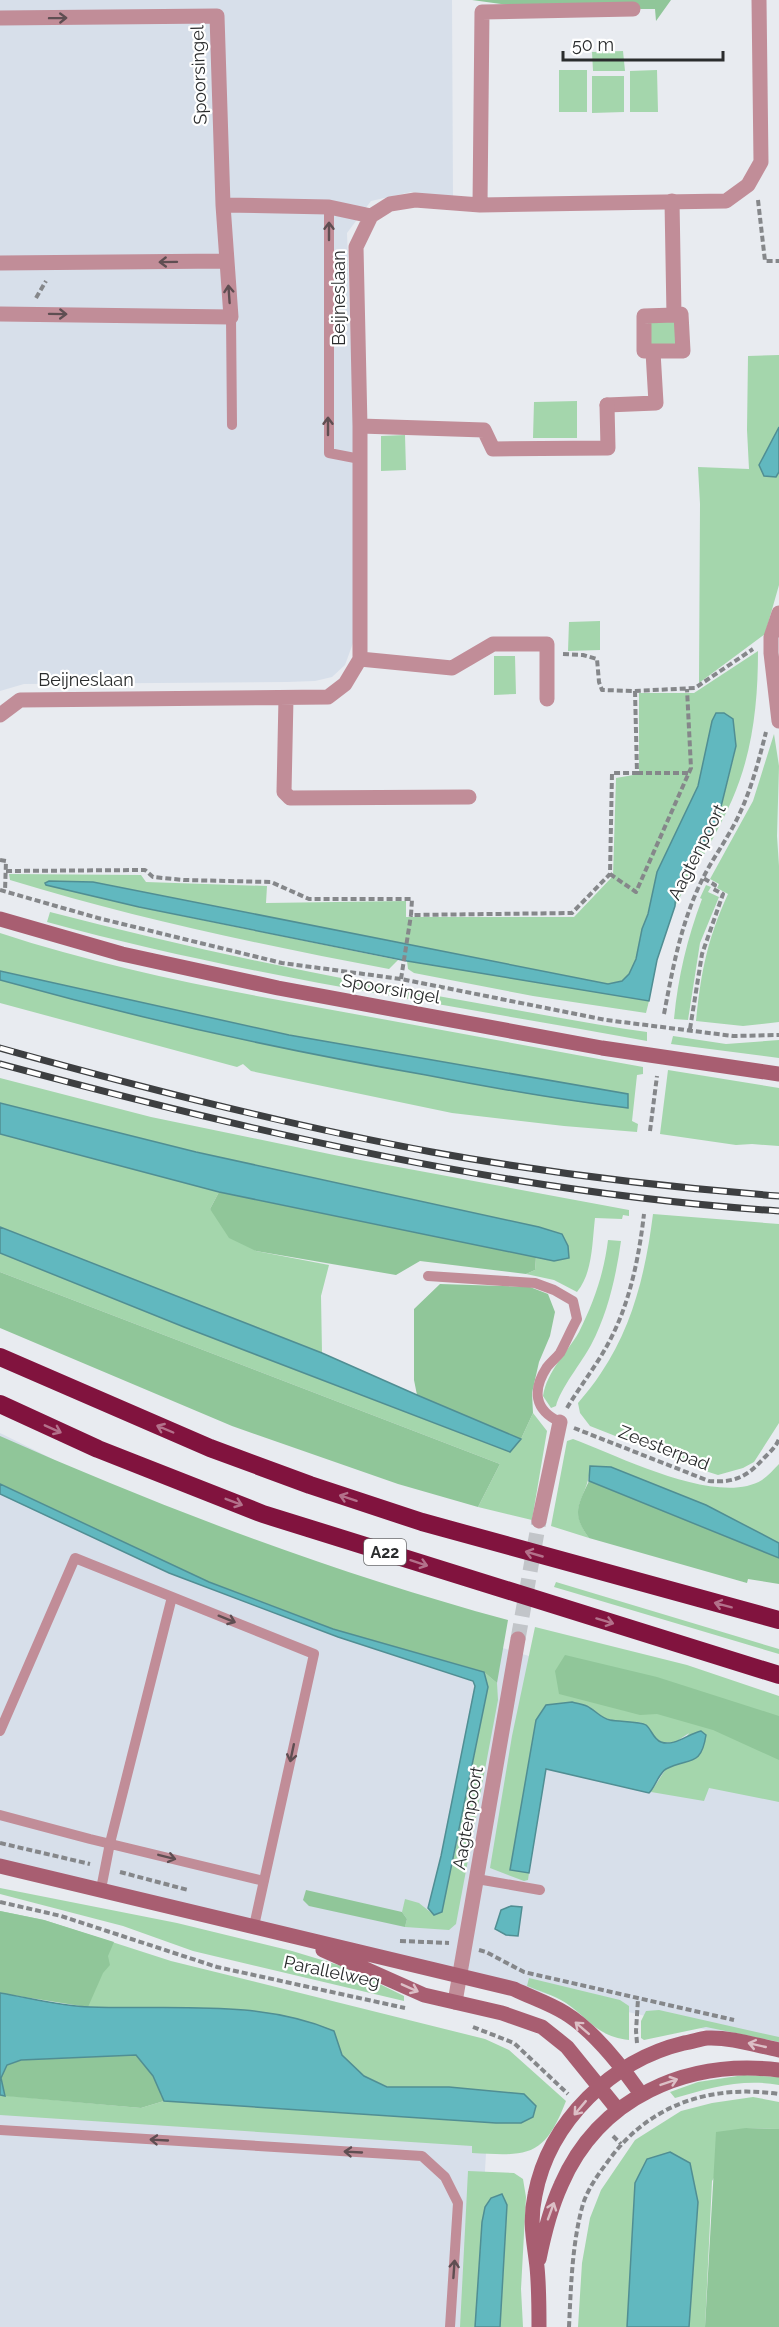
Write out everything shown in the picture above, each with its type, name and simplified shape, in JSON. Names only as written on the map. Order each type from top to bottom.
[{"type":"highway","name":"A22","points":[[0,1358],[210,1448],[310,1485],[433,1525],[779,1620]]},
{"type":"highway","name":"A22","points":[[0,1404],[98,1449],[263,1514],[779,1675]]},
{"type":"main road","name":"Spoorsingel","points":[[0,919],[122,954],[278,988],[602,1048],[779,1074]]},
{"type":"main road","name":"Parallelweg","points":[[0,1866],[514,1989],[565,2013],[599,2043],[623,2069],[641,2094]]},
{"type":"main road","name":"Parallelweg","points":[[0,1874],[39,1876]]},
{"type":"main road","name":"Parallelweg","points":[[299,1938],[424,1995],[502,2013],[542,2027],[567,2047],[618,2110]]},
{"type":"main road","points":[[539,2327],[537,2268],[531,2234],[535,2194],[554,2142],[580,2106],[600,2086],[643,2056],[706,2038],[735,2040],[779,2050]]},
{"type":"main road","points":[[537,2268],[546,2224],[561,2183],[586,2141],[618,2110],[641,2094],[685,2076],[712,2070],[757,2068],[779,2070]]},
{"type":"street","points":[[223,205],[329,207],[371,216],[390,204],[415,200],[480,205],[726,201],[748,185],[761,162],[759,0]]},
{"type":"street","points":[[480,205],[482,12],[633,9]]},
{"type":"street","name":"Spoorsingel","points":[[0,18],[217,15],[223,205],[231,317]]},
{"type":"street","points":[[672,201],[674,315]]},
{"type":"street","name":"Beijneslaan","points":[[0,715],[20,700],[328,697],[345,684],[360,659],[360,426],[356,247],[371,216]]},
{"type":"street","points":[[0,263],[226,261]]},
{"type":"street","points":[[0,314],[231,317]]},
{"type":"street","points":[[681,314],[682,351],[644,351],[644,316],[674,315],[681,314]]},
{"type":"street","points":[[360,426],[484,430],[493,449],[608,448],[607,405],[656,403],[653,352]]},
{"type":"street","points":[[778,717],[772,670],[771,637],[779,613]]},
{"type":"street","points":[[360,659],[452,668],[493,644],[547,644],[547,699]]},
{"type":"street","points":[[285,698],[284,792],[290,798],[469,797]]},
{"type":"street","points":[[539,1521],[560,1422]]},
{"type":"street","name":"Aagtenpoort","points":[[455,2002],[518,1639]]},
{"type":"lane","name":"Beijneslaan","points":[[329,207],[329,453],[360,459]]},
{"type":"lane","points":[[231,317],[232,425]]},
{"type":"lane","points":[[428,1276],[535,1282],[573,1301],[577,1318],[559,1353],[547,1367],[539,1383],[537,1395],[540,1407],[549,1417],[560,1422]]},
{"type":"lane","points":[[0,1731],[75,1558],[314,1654],[254,1926]]},
{"type":"lane","points":[[101,1889],[110,1844],[172,1597]]},
{"type":"lane","points":[[0,1815],[264,1881]]},
{"type":"lane","points":[[477,1879],[540,1890]]},
{"type":"lane","points":[[0,2130],[422,2156],[445,2177],[458,2203],[450,2327]]},
{"type":"path","points":[[748,185],[758,193],[765,261],[779,261]]},
{"type":"path","points":[[33,314],[34,303],[50,273],[51,263]]},
{"type":"path","points":[[547,653],[583,655],[597,659],[602,690],[635,691],[687,689],[699,686],[756,647]]},
{"type":"path","points":[[610,874],[636,892],[692,768],[687,689]]},
{"type":"path","points":[[635,691],[637,773]]},
{"type":"path","name":"Aagtenpoort","points":[[664,1014],[677,944],[703,878],[736,821],[753,782],[768,723],[778,717]]},
{"type":"path","points":[[411,915],[572,913],[610,874],[612,773],[689,773]]},
{"type":"path","points":[[0,860],[6,861],[2,891]]},
{"type":"path","points":[[6,871],[145,870],[153,877],[271,882],[309,899],[412,899],[409,935],[401,979]]},
{"type":"path","points":[[690,1030],[702,954],[723,894],[713,889],[715,885],[703,878]]},
{"type":"path","name":"Spoorsingel","points":[[2,891],[98,918],[282,963],[401,979],[606,1020],[733,1036],[779,1035]]},
{"type":"path","points":[[650,1131],[657,1076]]},
{"type":"path","points":[[560,1422],[600,1358],[616,1325],[633,1279],[644,1214]]},
{"type":"path","name":"Zeesterpad","points":[[560,1422],[716,1482],[737,1480],[752,1472],[777,1445],[779,1439]]},
{"type":"path","points":[[0,1843],[192,1891]]},
{"type":"path","name":"Parallelweg","points":[[0,1902],[62,1916],[217,1967],[407,2008]]},
{"type":"path","points":[[393,1940],[446,1942],[486,1952],[524,1972],[736,2020]]},
{"type":"path","points":[[472,2026],[514,2043],[580,2106]]},
{"type":"path","points":[[568,2327],[572,2272],[584,2203],[600,2172],[621,2144],[643,2122],[668,2108],[689,2100],[737,2091],[779,2094]]},
{"type":"path","points":[[600,2126],[621,2144]]},
{"type":"shaded area","points":[[0,0],[452,0],[453,198],[411,192],[371,201],[347,233],[354,427],[353,643],[345,665],[332,677],[315,681],[287,682],[24,684],[0,691]]},
{"type":"shaded area","points":[[0,1433],[320,1591],[779,1734],[779,2046],[299,1938],[0,1866]]},
{"type":"shaded area","points":[[0,2097],[487,2136],[476,2327],[0,2327]]},
{"type":"green space","points":[[472,0],[671,0],[656,21],[655,9],[641,9],[621,3],[516,6]]},
{"type":"green space","points":[[623,51],[625,71],[593,71],[592,52]]},
{"type":"green space","points":[[559,70],[587,70],[587,112],[559,112]]},
{"type":"green space","points":[[657,70],[658,112],[630,112],[630,71]]},
{"type":"green space","points":[[592,76],[624,76],[624,112],[592,113]]},
{"type":"green space","points":[[678,318],[679,348],[648,348],[648,319]]},
{"type":"green space","points":[[779,355],[779,427],[759,465],[776,477],[779,472],[779,585],[765,634],[699,683],[700,504],[698,467],[749,469],[748,356]]},
{"type":"green space","points":[[577,401],[577,438],[533,438],[534,402]]},
{"type":"green space","points":[[405,435],[406,470],[381,471],[381,436]]},
{"type":"green space","points":[[600,621],[600,650],[568,651],[569,622]]},
{"type":"green space","points":[[758,651],[753,727],[745,764],[732,800],[675,906],[676,887],[718,819],[736,747],[708,745],[698,786],[657,872],[636,959],[629,974],[622,981],[608,984],[93,882],[49,881],[46,883],[139,907],[398,960],[389,969],[198,930],[104,907],[10,880],[9,874],[141,875],[146,882],[267,886],[266,903],[406,901],[406,917],[574,917],[613,876],[616,778],[639,774],[639,693],[694,693]]},
{"type":"green space","points":[[494,656],[515,656],[516,694],[494,695]]},
{"type":"green space","points":[[774,734],[779,766],[777,836],[779,1022],[743,1026],[696,1021],[706,956],[728,894],[717,888],[719,884],[710,879],[753,801]]},
{"type":"green space","points":[[706,885],[711,887],[708,892],[719,897],[700,943],[688,1020],[674,1019],[684,958],[702,899],[700,898]]},
{"type":"green space","points":[[50,912],[316,973],[647,1032],[647,1041],[270,974],[47,922]]},
{"type":"green space","points":[[0,933],[80,957],[203,985],[643,1067],[643,1074],[637,1075],[632,1121],[638,1124],[637,1132],[452,1113],[251,1071],[243,1064],[237,1067],[0,1003],[0,980],[77,1001],[233,1037],[469,1083],[628,1108],[627,1094],[289,1035],[0,971]]},
{"type":"green space","points":[[407,961],[649,1001],[646,1013],[533,996],[414,973],[408,969]]},
{"type":"green space","points":[[673,1036],[726,1044],[779,1040],[779,1058],[671,1044]]},
{"type":"green space","points":[[668,1070],[779,1088],[779,1146],[736,1145],[660,1134]]},
{"type":"green space","points":[[0,1078],[151,1117],[339,1156],[629,1210],[629,1216],[623,1215],[622,1219],[595,1218],[589,1266],[577,1292],[554,1280],[526,1274],[535,1270],[536,1257],[554,1261],[561,1234],[539,1227],[196,1152],[0,1103]]},
{"type":"green space","points":[[0,1134],[219,1192],[210,1209],[256,1251],[329,1265],[321,1296],[322,1353],[0,1227]]},
{"type":"green space","points":[[219,1192],[536,1257],[535,1270],[526,1274],[420,1261],[396,1275],[256,1251],[229,1238],[210,1209]]},
{"type":"green space","points":[[653,1214],[779,1224],[779,1423],[754,1462],[743,1468],[718,1475],[699,1469],[590,1426],[580,1413],[578,1403],[596,1381],[612,1355],[630,1317],[642,1277]]},
{"type":"green space","points":[[608,1240],[621,1241],[607,1307],[591,1345],[566,1384],[556,1406],[551,1408],[543,1396],[545,1387],[553,1370],[579,1332],[589,1310],[601,1276]]},
{"type":"green space","points":[[0,1253],[184,1327],[510,1452],[521,1439],[533,1413],[547,1431],[532,1520],[478,1507],[500,1464],[0,1272]]},
{"type":"green space","points":[[0,1272],[500,1464],[478,1507],[398,1484],[232,1426],[0,1328]]},
{"type":"green space","points":[[440,1284],[530,1287],[548,1294],[555,1312],[532,1393],[533,1413],[521,1439],[417,1395],[414,1380],[414,1309]]},
{"type":"green space","points":[[0,1436],[125,1489],[251,1538],[378,1582],[508,1620],[497,1683],[484,1672],[333,1629],[209,1582],[0,1484]]},
{"type":"green space","points":[[573,1439],[668,1476],[720,1487],[743,1487],[762,1480],[779,1464],[779,1543],[706,1505],[611,1467],[590,1466],[579,1509],[582,1527],[589,1538],[551,1526],[567,1441]]},
{"type":"green space","points":[[589,1481],[779,1558],[779,1584],[748,1579],[747,1583],[589,1538],[583,1530],[578,1510]]},
{"type":"green space","points":[[556,1582],[779,1649],[779,1654],[554,1587]]},
{"type":"green space","points":[[535,1627],[687,1665],[779,1696],[779,1802],[709,1788],[704,1801],[651,1792],[689,1733],[674,1743],[661,1742],[647,1726],[639,1722],[623,1723],[604,1718],[588,1706],[546,1705],[536,1720],[510,1870],[529,1873],[528,1880],[524,1881],[490,1868],[512,1736]]},
{"type":"green space","points":[[565,1655],[657,1677],[779,1716],[779,1760],[713,1730],[657,1714],[640,1715],[559,1694],[555,1671]]},
{"type":"green space","points":[[484,1672],[497,1683],[498,1700],[456,1924],[449,1930],[405,1927],[407,1919],[402,1912],[405,1899],[419,1903],[434,1915],[454,1856],[488,1687]]},
{"type":"green space","points":[[0,1888],[177,1923],[292,1951],[345,1967],[404,1996],[404,2001],[193,1951],[123,1926],[0,1894]]},
{"type":"green space","points":[[306,1890],[402,1912],[407,1919],[405,1927],[309,1906],[303,1900]]},
{"type":"green space","points":[[0,1911],[44,1920],[171,1961],[485,2039],[509,2050],[566,2101],[550,2134],[541,2143],[532,2150],[507,2154],[472,2153],[472,2146],[0,2115],[0,2095],[141,2108],[164,2101],[496,2123],[521,2123],[533,2117],[536,2106],[449,2087],[388,2087],[364,2076],[342,2055],[334,2031],[172,2008],[87,2007],[0,1993]]},
{"type":"green space","points":[[0,1911],[44,1920],[114,1942],[108,1956],[110,1965],[103,1973],[88,2007],[0,1993]]},
{"type":"green space","points":[[529,1978],[620,2000],[629,2006],[629,2040],[609,2035],[561,2000],[527,1986]]},
{"type":"green space","points":[[659,2010],[779,2037],[779,2042],[706,2027],[644,2040],[641,2038],[641,2021],[646,2011]]},
{"type":"green space","points":[[136,2055],[153,2076],[164,2101],[141,2108],[5,2096],[1,2078],[7,2064],[21,2060]]},
{"type":"green space","points":[[744,2075],[779,2077],[779,2085],[739,2083],[675,2098],[670,2092],[698,2082]]},
{"type":"green space","points":[[753,2097],[779,2102],[779,2129],[746,2128],[712,2181],[705,2327],[689,2327],[698,2202],[690,2163],[647,2159],[635,2183],[627,2327],[578,2327],[582,2263],[590,2218],[601,2190],[635,2140],[681,2111],[712,2103]]},
{"type":"green space","points":[[746,2128],[779,2129],[779,2327],[705,2327],[716,2132]]},
{"type":"green space","points":[[468,2171],[514,2173],[523,2179],[526,2197],[521,2289],[523,2327],[500,2327],[507,2205],[482,2222],[475,2327],[460,2327]]},
{"type":"water","points":[[779,427],[779,472],[776,477],[764,476],[759,465]]},
{"type":"water","points":[[716,713],[724,713],[733,719],[736,746],[718,819],[676,887],[675,906],[657,960],[649,1001],[407,961],[139,907],[45,883],[49,881],[93,882],[608,984],[622,981],[629,974],[636,959],[657,872],[698,786],[712,721]]},
{"type":"water","points":[[0,971],[289,1035],[628,1094],[628,1108],[476,1085],[212,1033],[0,980]]},
{"type":"water","points":[[0,1103],[196,1152],[539,1227],[562,1234],[568,1246],[569,1258],[554,1261],[219,1192],[0,1134]]},
{"type":"water","points":[[0,1227],[322,1353],[521,1439],[510,1452],[184,1327],[0,1253]]},
{"type":"water","points":[[590,1466],[611,1467],[706,1505],[779,1543],[779,1558],[589,1481]]},
{"type":"water","points":[[0,1484],[209,1582],[333,1629],[484,1672],[488,1687],[442,1912],[434,1915],[428,1908],[441,1856],[475,1686],[473,1681],[338,1637],[169,1573],[0,1494]]},
{"type":"water","points":[[572,1702],[584,1705],[607,1719],[646,1725],[661,1742],[676,1742],[701,1731],[706,1735],[704,1745],[701,1753],[693,1760],[666,1769],[649,1793],[546,1769],[529,1873],[510,1870],[536,1720],[546,1705]]},
{"type":"water","points":[[511,1906],[522,1907],[518,1936],[506,1935],[495,1929],[501,1910]]},
{"type":"water","points":[[0,1993],[79,2006],[214,2008],[275,2014],[334,2031],[342,2055],[364,2076],[387,2087],[449,2087],[524,2094],[536,2106],[533,2117],[521,2123],[496,2123],[164,2101],[153,2076],[136,2055],[21,2060],[7,2065],[1,2078],[5,2096],[0,2095]]},
{"type":"water","points":[[670,2152],[690,2163],[698,2202],[689,2327],[627,2327],[635,2183],[647,2159]]},
{"type":"water","points":[[502,2194],[507,2205],[500,2327],[475,2327],[485,2207],[491,2198]]},
{"type":"tunnel","points":[[518,1639],[539,1521]]},
{"type":"railway","points":[[0,1048],[215,1105],[432,1152],[605,1178],[779,1196]]},
{"type":"railway","points":[[0,1064],[192,1114],[386,1157],[581,1190],[779,1211]]}]
